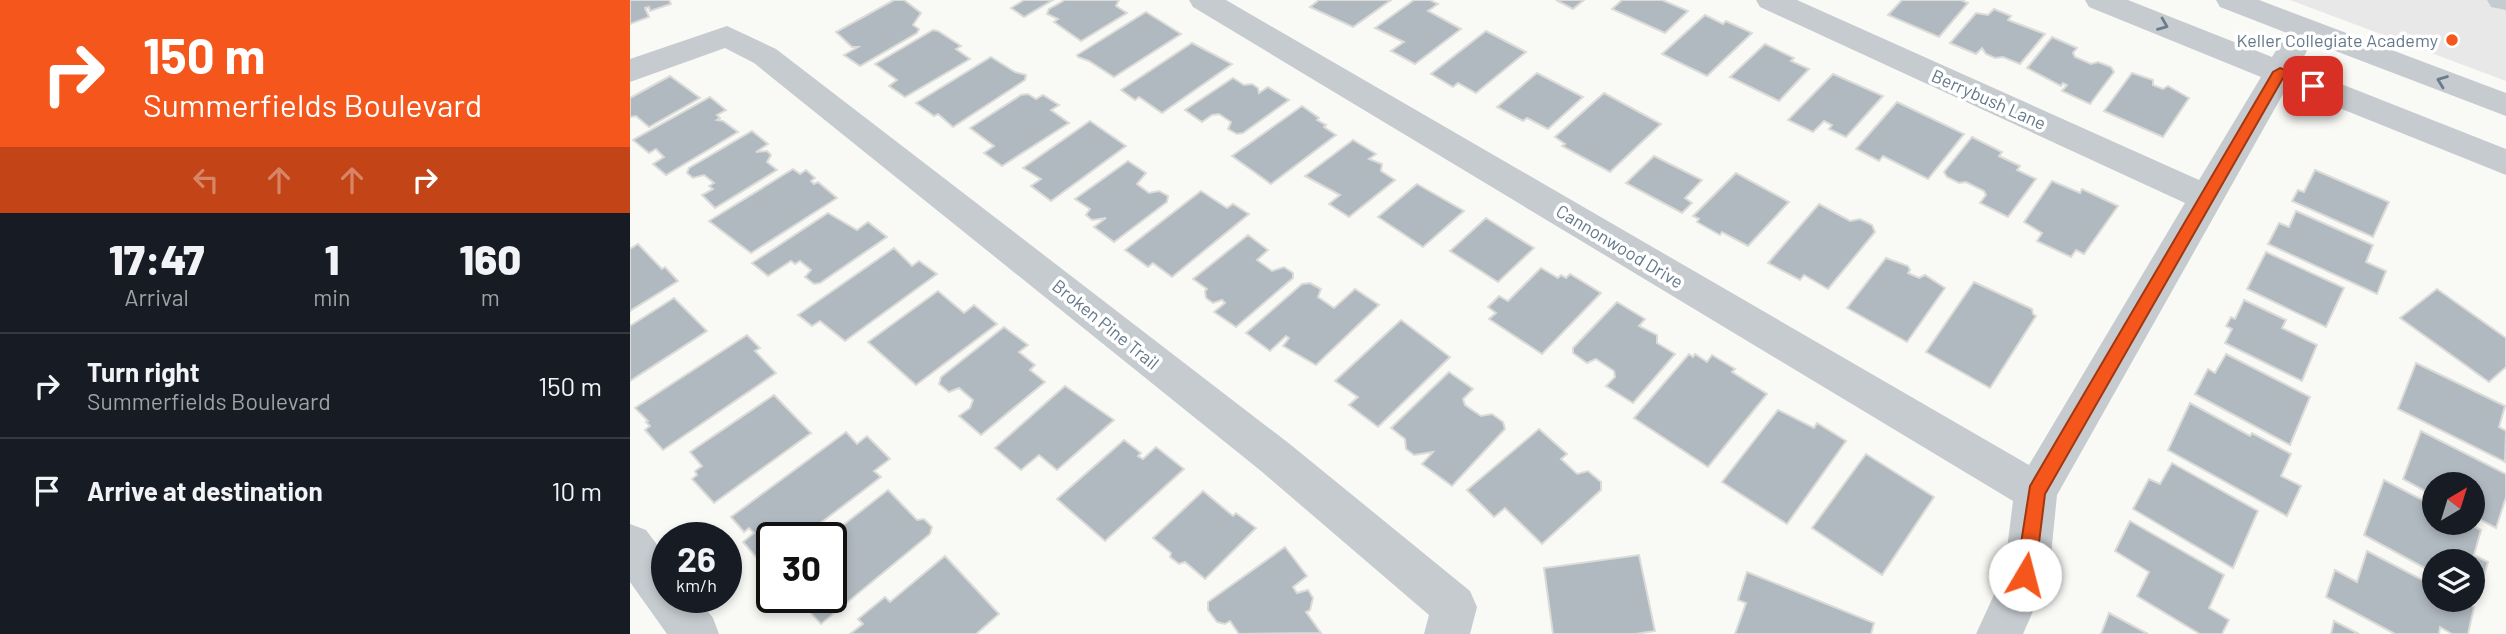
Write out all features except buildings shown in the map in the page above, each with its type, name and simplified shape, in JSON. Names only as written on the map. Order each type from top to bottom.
[{"type":"street","name":"Cannonwood Drive","points":[[1205,0],[2036,492]]},
{"type":"street","name":"Berrybush Lane","points":[[1771,0],[2206,198]]},
{"type":"street","points":[[2100,0],[2506,163]]},
{"type":"street","points":[[2231,0],[2506,105]]},
{"type":"street","points":[[1999,634],[2025,575],[2036,492],[2305,28]]},
{"type":"street","name":"Broken Pine Trail","points":[[630,71],[727,36],[765,56],[1276,458],[1454,607],[1447,634]]},
{"type":"street","points":[[630,545],[651,573]]},
{"type":"street","points":[[681,613],[696,634]]},
{"type":"shaded area","name":"Keller Collegiate Academy","points":[[2290,0],[2506,0],[2506,81]]},
{"type":"place","name":"Keller Collegiate Academy","points":[[2452,40]]},
{"type":"route","points":[[2025,575],[2036,492],[2280,72],[2313,86]]}]
